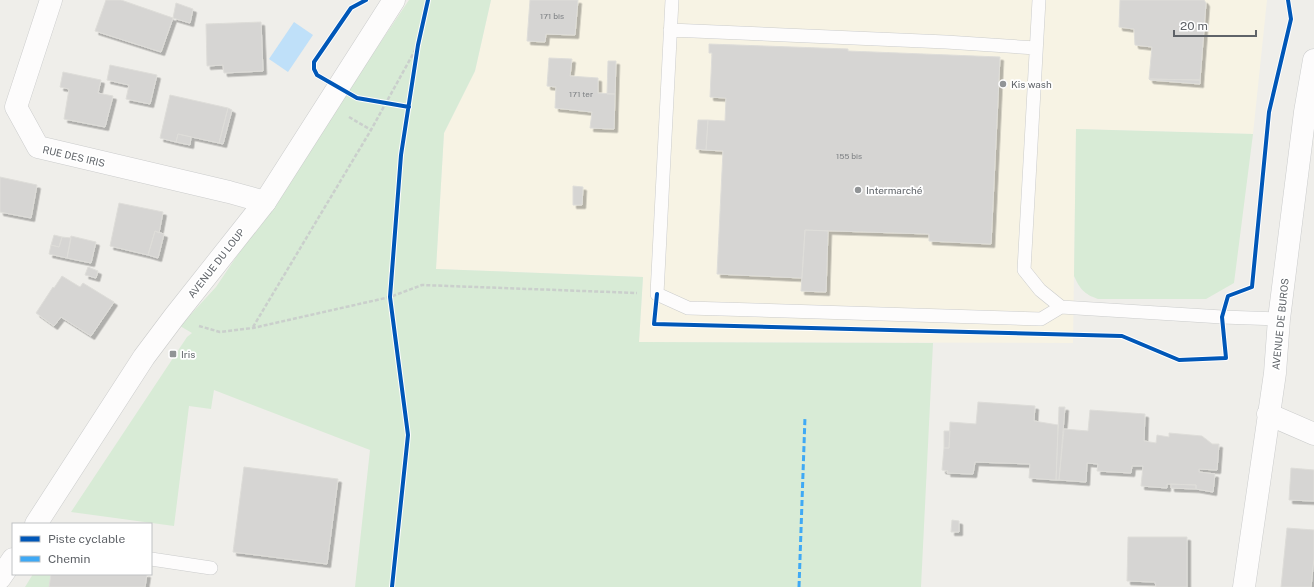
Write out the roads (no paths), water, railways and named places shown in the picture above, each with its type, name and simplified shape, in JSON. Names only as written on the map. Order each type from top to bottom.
[{"type":"street","name":"RUE DES IRIS","points":[[51,0],[16,107],[38,148],[229,192],[265,202]]},
{"type":"street","name":"AVENUE DU LOUP","points":[[37,523],[144,357],[265,202],[394,0]]},
{"type":"street","name":"AVENUE DE BUROS","points":[[1244,587],[1274,373],[1279,319],[1305,112],[1314,60]]},
{"type":"street","points":[[1268,414],[1314,434]]},
{"type":"street","points":[[0,578],[12,560]]},
{"type":"lane","points":[[672,0],[657,294],[688,308],[1041,319],[1061,307],[1279,319]]},
{"type":"lane","points":[[1039,0],[1024,270],[1040,290],[1061,307]]},
{"type":"lane","points":[[670,30],[946,42],[1036,48]]},
{"type":"lane","points":[[152,559],[211,568]]},
{"type":"water","points":[[294,22],[313,35],[288,72],[269,59]]},
{"type":"place","name":"Kis wash","points":[[1003,84]]},
{"type":"place","name":"Intermarché","points":[[858,190]]},
{"type":"place","name":"Iris","points":[[173,354]]}]
